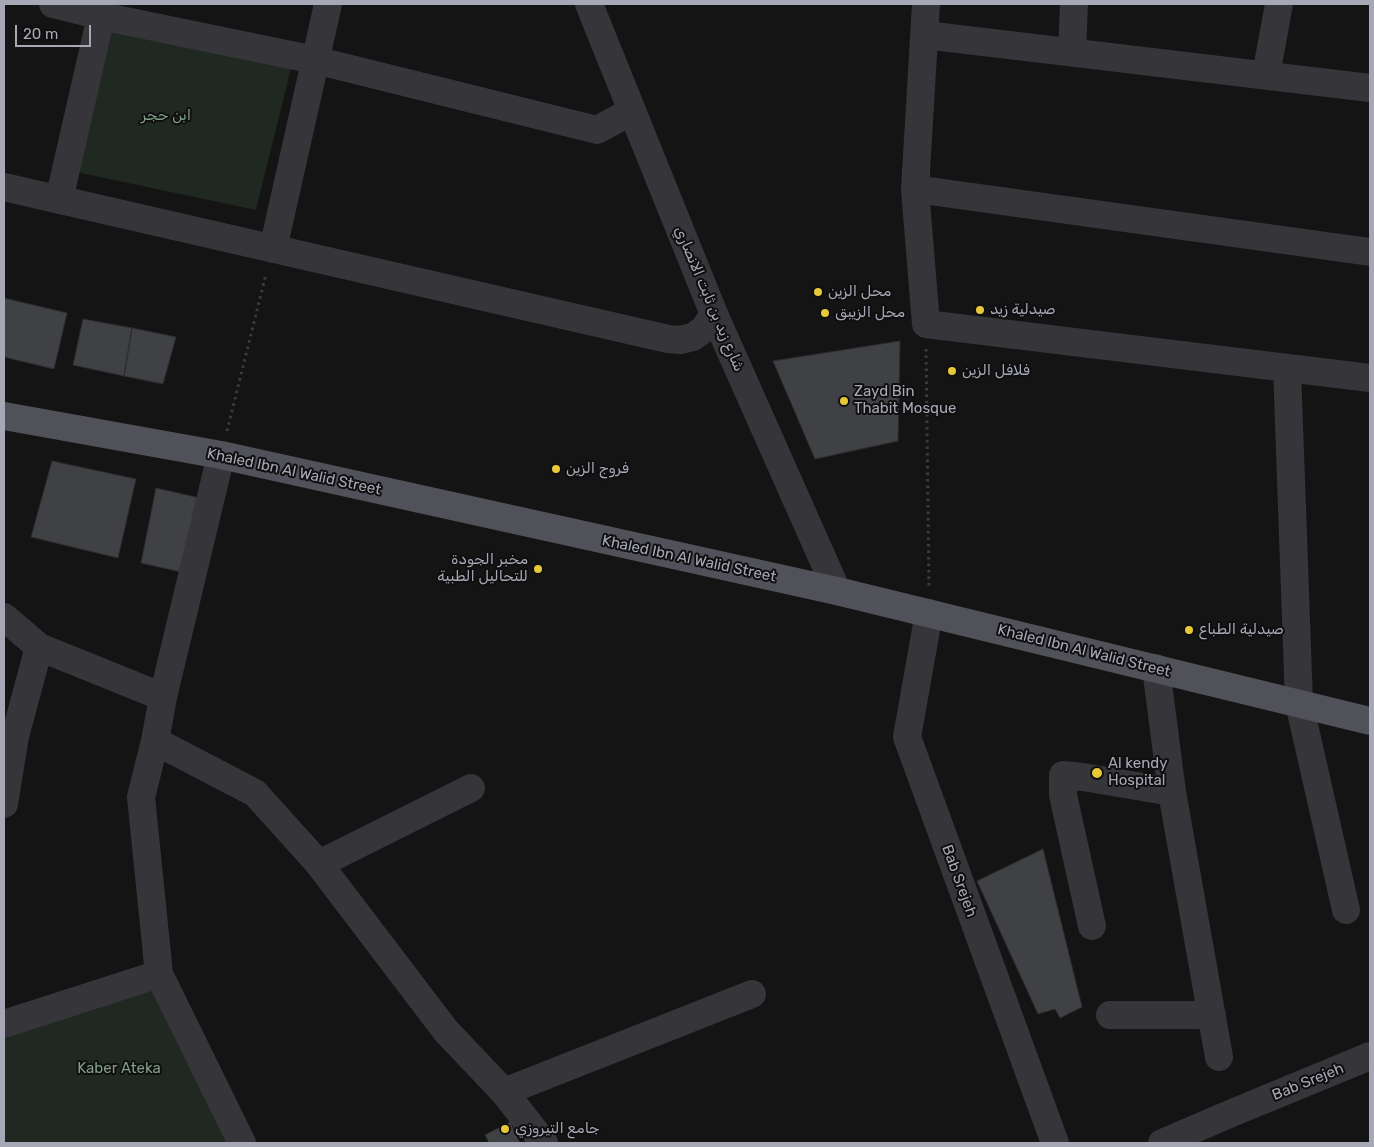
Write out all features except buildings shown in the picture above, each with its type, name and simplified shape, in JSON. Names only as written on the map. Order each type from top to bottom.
[{"type":"main road","name":"Khaled Ibn Al Walid Street","points":[[4,416],[221,455],[837,591],[1370,721]]},
{"type":"street","points":[[53,4],[101,16],[315,60],[597,130],[632,111]]},
{"type":"street","points":[[273,249],[328,4]]},
{"type":"street","name":"شارع زيد بن ثابت الانصاري","points":[[589,4],[714,314],[837,591]]},
{"type":"street","points":[[926,4],[915,188],[926,324],[1370,378]]},
{"type":"street","points":[[1072,52],[1074,4]]},
{"type":"street","points":[[1266,76],[1279,4]]},
{"type":"street","points":[[59,200],[101,16]]},
{"type":"street","points":[[925,35],[1370,88]]},
{"type":"street","points":[[4,187],[668,339],[680,340],[693,337],[704,329],[714,314]]},
{"type":"street","points":[[915,188],[1370,252]]},
{"type":"street","points":[[1287,368],[1298,703],[1346,910]]},
{"type":"street","points":[[221,455],[141,797],[159,974],[242,1143]]},
{"type":"street","name":"Bab Srejeh","points":[[929,613],[907,737],[1055,1143]]},
{"type":"street","points":[[4,617],[38,647],[163,697]]},
{"type":"street","points":[[4,804],[15,736],[38,647]]},
{"type":"street","points":[[1156,668],[1172,792],[1219,1057]]},
{"type":"street","points":[[155,741],[255,793],[319,864],[446,1031],[504,1092],[544,1143]]},
{"type":"street","points":[[1092,926],[1063,795],[1064,775],[1172,792]]},
{"type":"street","points":[[319,864],[470,788]]},
{"type":"street","points":[[4,1024],[159,974]]},
{"type":"street","points":[[504,1092],[752,994]]},
{"type":"street","points":[[1110,1015],[1212,1015]]},
{"type":"street","name":"Bab Srejeh","points":[[1162,1143],[1370,1056]]},
{"type":"path","points":[[221,455],[273,249]]},
{"type":"path","points":[[926,324],[929,613]]},
{"type":"green space","name":"ابن حجر","points":[[111,29],[291,68],[256,210],[76,172]]},
{"type":"green space","name":"Kaber Ateka","points":[[161,978],[229,1143],[4,1143],[4,1025]]},
{"type":"place","name":"محل الزين","points":[[818,292]]},
{"type":"place","name":"صيدلية زيد","points":[[980,310]]},
{"type":"place","name":"محل الزيبق","points":[[825,313]]},
{"type":"place","name":"فلافل الزين","points":[[952,371]]},
{"type":"place","name":"Zayd Bin Thabit Mosque","points":[[844,401]]},
{"type":"place","name":"فروج الزين","points":[[556,469]]},
{"type":"place","name":"مخبر الجودة للتحاليل الطبية","points":[[538,569]]},
{"type":"place","name":"صيدلية الطباع","points":[[1189,630]]},
{"type":"place","name":"Al kendy Hospital","points":[[1097,773]]},
{"type":"place","name":"جامع التيروزي","points":[[505,1129]]}]
